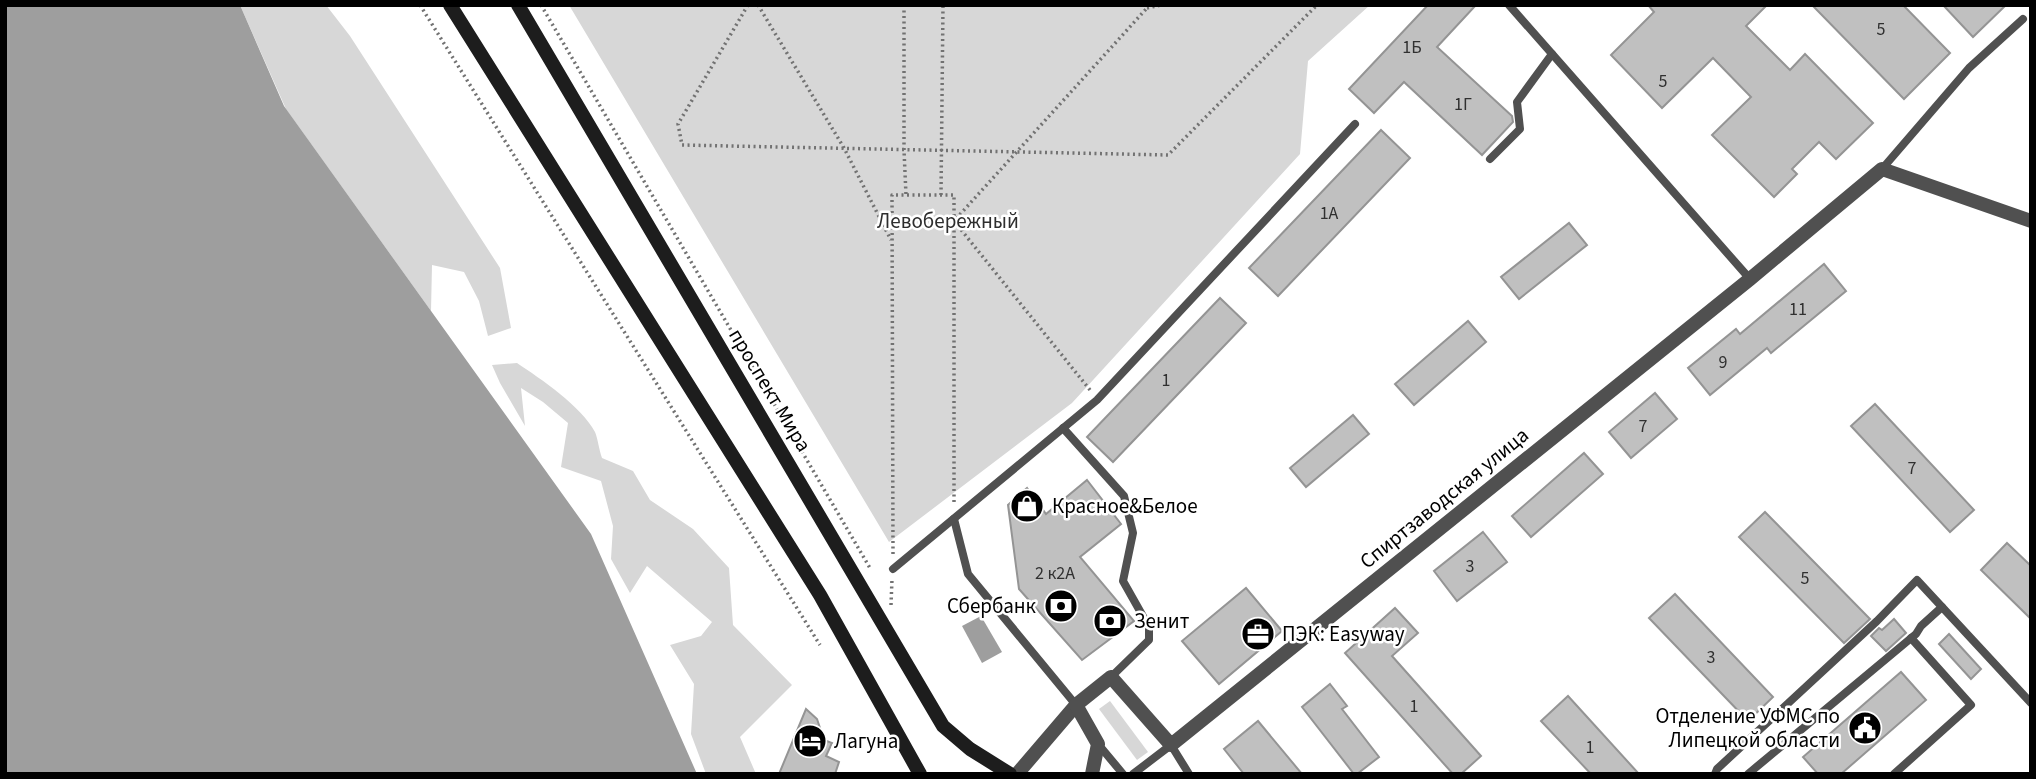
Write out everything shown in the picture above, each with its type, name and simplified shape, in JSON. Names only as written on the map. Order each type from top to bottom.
[{"type":"main road","points":[[450,5],[820,595],[920,774]]},
{"type":"main road","name":"проспект Мира","points":[[518,5],[943,726],[970,749],[1010,774]]},
{"type":"street","points":[[1882,169],[2031,221]]},
{"type":"street","name":"Спиртзаводская улица","points":[[1171,745],[1750,279],[1882,169]]},
{"type":"street","points":[[1017,774],[1076,705],[1111,677],[1171,745]]},
{"type":"street","points":[[1076,705],[1098,744],[1093,774]]},
{"type":"lane","points":[[1509,5],[1750,279]]},
{"type":"lane","points":[[1882,169],[1969,68],[2023,19]]},
{"type":"lane","points":[[1490,159],[1520,128],[1517,103],[1552,54]]},
{"type":"lane","points":[[892,569],[1097,400],[1355,124]]},
{"type":"lane","points":[[1063,428],[1124,496],[1133,533],[1123,581],[1150,627],[1149,640],[1111,677]]},
{"type":"lane","points":[[954,519],[968,574],[1076,705]]},
{"type":"lane","points":[[1715,774],[1717,769],[1877,621],[1917,580],[2031,703]]},
{"type":"lane","points":[[1748,774],[1760,771],[1911,638],[1942,607]]},
{"type":"lane","points":[[1894,774],[1971,705],[1911,638]]},
{"type":"lane","points":[[1098,744],[1123,774]]},
{"type":"lane","points":[[1133,774],[1171,745],[1189,774]]},
{"type":"path","points":[[420,5],[820,645]]},
{"type":"path","points":[[541,5],[870,568]]},
{"type":"path","points":[[748,5],[678,124],[682,145],[1168,155],[1317,5]]},
{"type":"path","points":[[758,5],[844,148],[892,242]]},
{"type":"path","points":[[904,5],[906,195]]},
{"type":"path","points":[[941,195],[943,5]]},
{"type":"path","points":[[954,220],[1147,7],[1161,5]]},
{"type":"path","points":[[891,605],[892,195],[954,195],[954,519]]},
{"type":"path","points":[[954,220],[1097,400]]},
{"type":"green space","points":[[240,5],[326,5],[350,36],[500,268],[511,328],[488,336],[479,301],[464,272],[432,265],[431,311],[286,109]]},
{"type":"green space","name":"Левобережный","points":[[569,5],[1370,5],[1308,61],[1300,154],[1072,403],[889,542]]},
{"type":"green space","points":[[517,363],[560,394],[589,422],[595,432],[602,458],[633,471],[650,500],[693,529],[729,568],[733,625],[792,685],[740,737],[756,774],[706,774],[691,734],[694,684],[670,645],[701,636],[712,622],[647,566],[630,593],[611,559],[613,526],[601,481],[561,467],[568,423],[521,388],[525,426],[492,365]]},
{"type":"green space","points":[[1110,701],[1148,752],[1137,760],[1099,709]]},
{"type":"shaded area","points":[[5,5],[240,5],[284,106],[591,534],[697,774],[5,774]]},
{"type":"shaded area","points":[[981,616],[1002,652],[982,663],[962,626]]},
{"type":"building","points":[[1428,5],[1476,5],[1437,47],[1512,116],[1513,122],[1482,155],[1404,82],[1374,113],[1349,89]]},
{"type":"building","points":[[1648,5],[1767,5],[1746,26],[1790,70],[1805,54],[1873,123],[1836,159],[1819,142],[1792,169],[1797,174],[1774,197],[1712,135],[1751,97],[1713,58],[1662,108],[1611,55],[1654,12]]},
{"type":"building","points":[[1812,5],[1903,5],[1950,53],[1904,99]]},
{"type":"building","points":[[1943,5],[2006,5],[1973,37]]},
{"type":"building","points":[[1381,130],[1410,158],[1278,296],[1249,268]]},
{"type":"building","points":[[1569,223],[1587,245],[1519,299],[1501,277]]},
{"type":"building","points":[[1824,264],[1846,291],[1771,353],[1767,348],[1710,395],[1688,368],[1736,329],[1740,334]]},
{"type":"building","points":[[1220,298],[1246,323],[1113,462],[1087,437]]},
{"type":"building","points":[[1468,321],[1486,342],[1414,405],[1395,384]]},
{"type":"building","points":[[1655,393],[1677,419],[1631,458],[1609,432]]},
{"type":"building","points":[[1875,404],[1974,510],[1950,532],[1851,426]]},
{"type":"building","points":[[1353,415],[1369,434],[1306,487],[1290,468]]},
{"type":"building","points":[[1584,453],[1603,474],[1531,537],[1512,516]]},
{"type":"building","points":[[1087,480],[1121,524],[1080,557],[1134,621],[1082,660],[1019,589],[1008,505],[1027,488],[1046,514]]},
{"type":"building","points":[[1765,512],[1870,619],[1844,643],[1739,537]]},
{"type":"building","points":[[1483,532],[1507,562],[1457,601],[1434,571]]},
{"type":"building","points":[[2007,543],[2031,566],[2031,619],[1981,570]]},
{"type":"building","points":[[1246,588],[1282,631],[1219,684],[1182,641]]},
{"type":"building","points":[[1675,594],[1773,697],[1748,721],[1649,618]]},
{"type":"building","points":[[1395,608],[1418,633],[1392,656],[1481,756],[1461,774],[1453,774],[1345,653]]},
{"type":"building","points":[[1894,619],[1906,633],[1886,651],[1871,636]]},
{"type":"building","points":[[1949,634],[1981,669],[1971,679],[1939,644]]},
{"type":"building","name":"Отделение УФМС по Липецкой области","points":[[1901,672],[1926,700],[1841,774],[1818,774],[1803,757]]},
{"type":"building","points":[[1330,684],[1347,706],[1342,709],[1379,757],[1357,774],[1354,774],[1302,707]]},
{"type":"building","points":[[1568,696],[1639,774],[1591,774],[1541,721]]},
{"type":"building","name":"Лагуна","points":[[806,709],[817,719],[824,740],[832,743],[826,756],[839,762],[835,774],[779,774]]},
{"type":"building","points":[[1258,721],[1302,774],[1244,774],[1224,749]]},
{"type":"place","name":"Красное&Белое","points":[[1027,506]]},
{"type":"place","name":"Сбербанк","points":[[1061,606]]},
{"type":"place","name":"Зенит","points":[[1110,621]]},
{"type":"place","name":"ПЭК: Easyway","points":[[1258,634]]},
{"type":"place","name":"Отделение УФМС по Липецкой области","points":[[1865,728]]},
{"type":"place","name":"Лагуна","points":[[810,741]]}]
